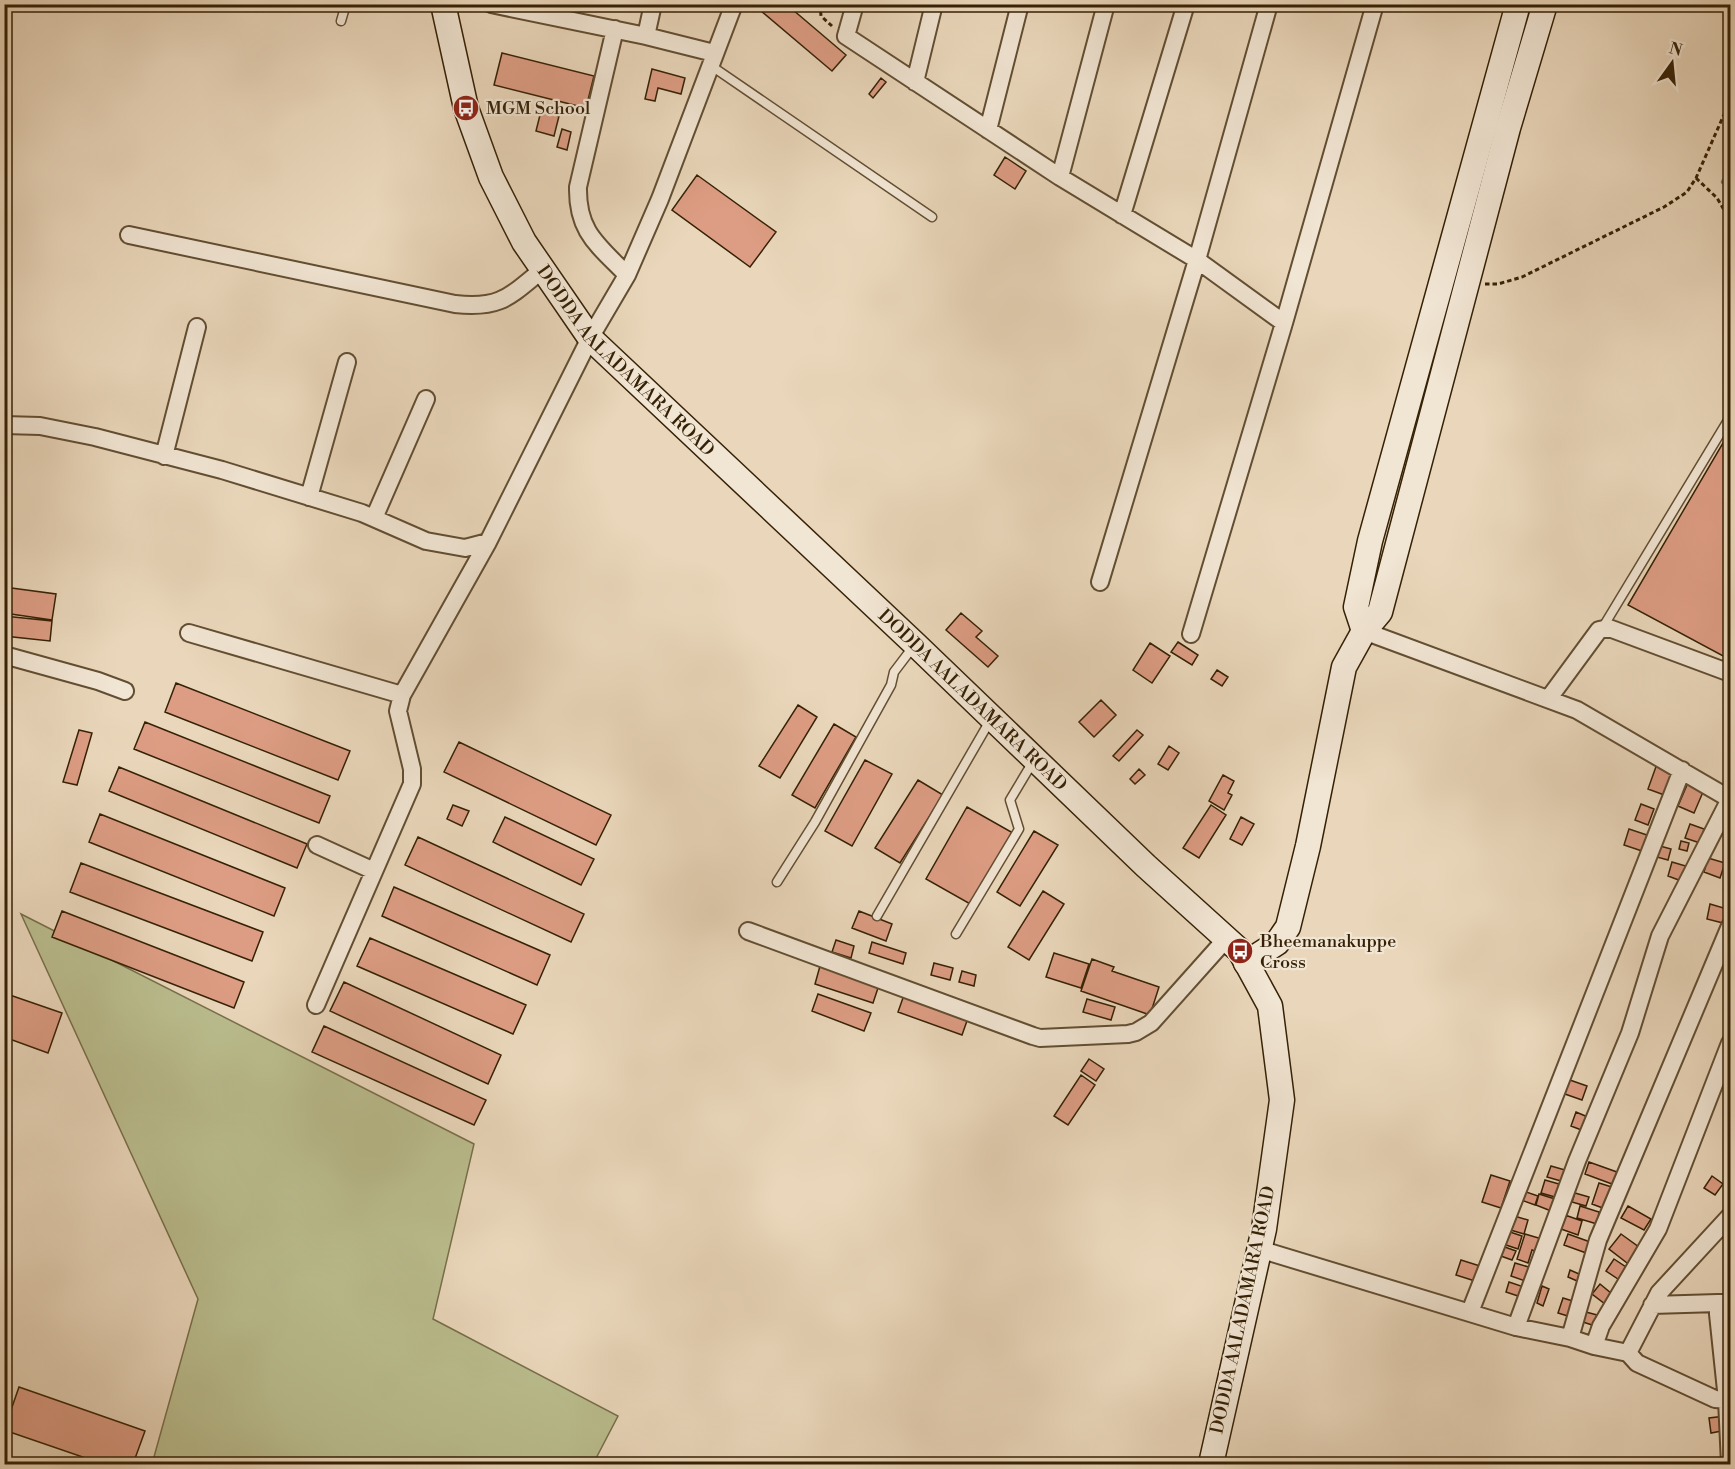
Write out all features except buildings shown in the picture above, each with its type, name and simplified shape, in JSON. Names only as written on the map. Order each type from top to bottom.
[{"type":"main road","name":"DODDA AALADAMARA ROAD","points":[[443,4],[466,108],[490,177],[524,242],[590,338],[1240,951],[1270,1006],[1282,1100],[1259,1249],[1211,1464]]},
{"type":"main road","points":[[1364,631],[1356,607],[1370,542],[1518,4]]},
{"type":"main road","points":[[1246,963],[1277,943],[1288,927],[1306,857],[1344,667],[1364,631],[1380,612],[1465,285],[1545,4]]},
{"type":"street","points":[[491,4],[556,10],[615,29],[646,36],[712,59]]},
{"type":"street","points":[[646,36],[653,4]]},
{"type":"street","points":[[316,1005],[412,784],[412,769],[398,711],[402,695],[488,542],[590,338],[627,275],[660,199],[734,4]]},
{"type":"street","points":[[855,4],[846,36],[1060,177],[1197,260],[1284,323]]},
{"type":"street","points":[[915,82],[934,4]]},
{"type":"street","points":[[988,130],[1020,4]]},
{"type":"street","points":[[1060,177],[1106,4]]},
{"type":"street","points":[[1122,215],[1186,4]]},
{"type":"street","points":[[1100,582],[1197,260],[1269,4]]},
{"type":"street","points":[[1191,634],[1284,323],[1375,4]]},
{"type":"street","points":[[615,29],[578,187],[577,205],[581,222],[589,236],[627,275]]},
{"type":"street","points":[[129,235],[472,306],[490,305],[509,298],[542,270]]},
{"type":"street","points":[[164,456],[197,327]]},
{"type":"street","points":[[309,497],[347,363]]},
{"type":"street","points":[[374,518],[426,399]]},
{"type":"street","points":[[4,425],[40,426],[222,470],[374,518],[426,542],[465,548],[488,542]]},
{"type":"street","points":[[1549,698],[1599,630],[1603,628],[1728,667]]},
{"type":"street","points":[[1364,631],[1577,710],[1730,799],[1660,936],[1630,1033],[1578,1161],[1516,1327]]},
{"type":"street","points":[[189,633],[402,695]]},
{"type":"street","points":[[4,655],[98,681],[125,691]]},
{"type":"street","points":[[1470,1312],[1682,770]]},
{"type":"street","points":[[317,845],[374,871]]},
{"type":"street","points":[[1570,1338],[1598,1240],[1731,926]]},
{"type":"street","points":[[748,931],[1040,1038],[1128,1034],[1143,1029],[1152,1023],[1226,939]]},
{"type":"street","points":[[1594,1346],[1601,1326],[1658,1229],[1731,1043]]},
{"type":"street","points":[[1628,1353],[1659,1293],[1731,1216]]},
{"type":"street","points":[[1259,1249],[1516,1327],[1628,1353],[1637,1363],[1715,1399],[1729,1400]]},
{"type":"street","points":[[1652,1305],[1724,1303],[1730,1464]]},
{"type":"lane","points":[[341,21],[346,4]]},
{"type":"lane","points":[[712,59],[932,217]]},
{"type":"lane","points":[[1603,628],[1731,417]]},
{"type":"lane","points":[[777,882],[815,822],[886,695],[894,672],[915,644]]},
{"type":"lane","points":[[877,916],[991,718]]},
{"type":"lane","points":[[956,934],[1019,828],[1010,800],[1034,759]]},
{"type":"path","points":[[820,4],[821,16],[846,36]]},
{"type":"path","points":[[1465,285],[1498,284],[1522,277],[1664,207],[1687,192],[1696,178],[1731,101]]},
{"type":"path","points":[[1696,178],[1717,198],[1731,220]]},
{"type":"green space","points":[[21,914],[474,1144],[433,1319],[618,1416],[593,1464],[152,1464],[198,1299]]},
{"type":"waterway","points":[[1723,182],[1730,171]]},
{"type":"place","name":"MGM School","points":[[466,108]]},
{"type":"place","name":"Bheemanakuppe Cross","points":[[1240,951]]}]
